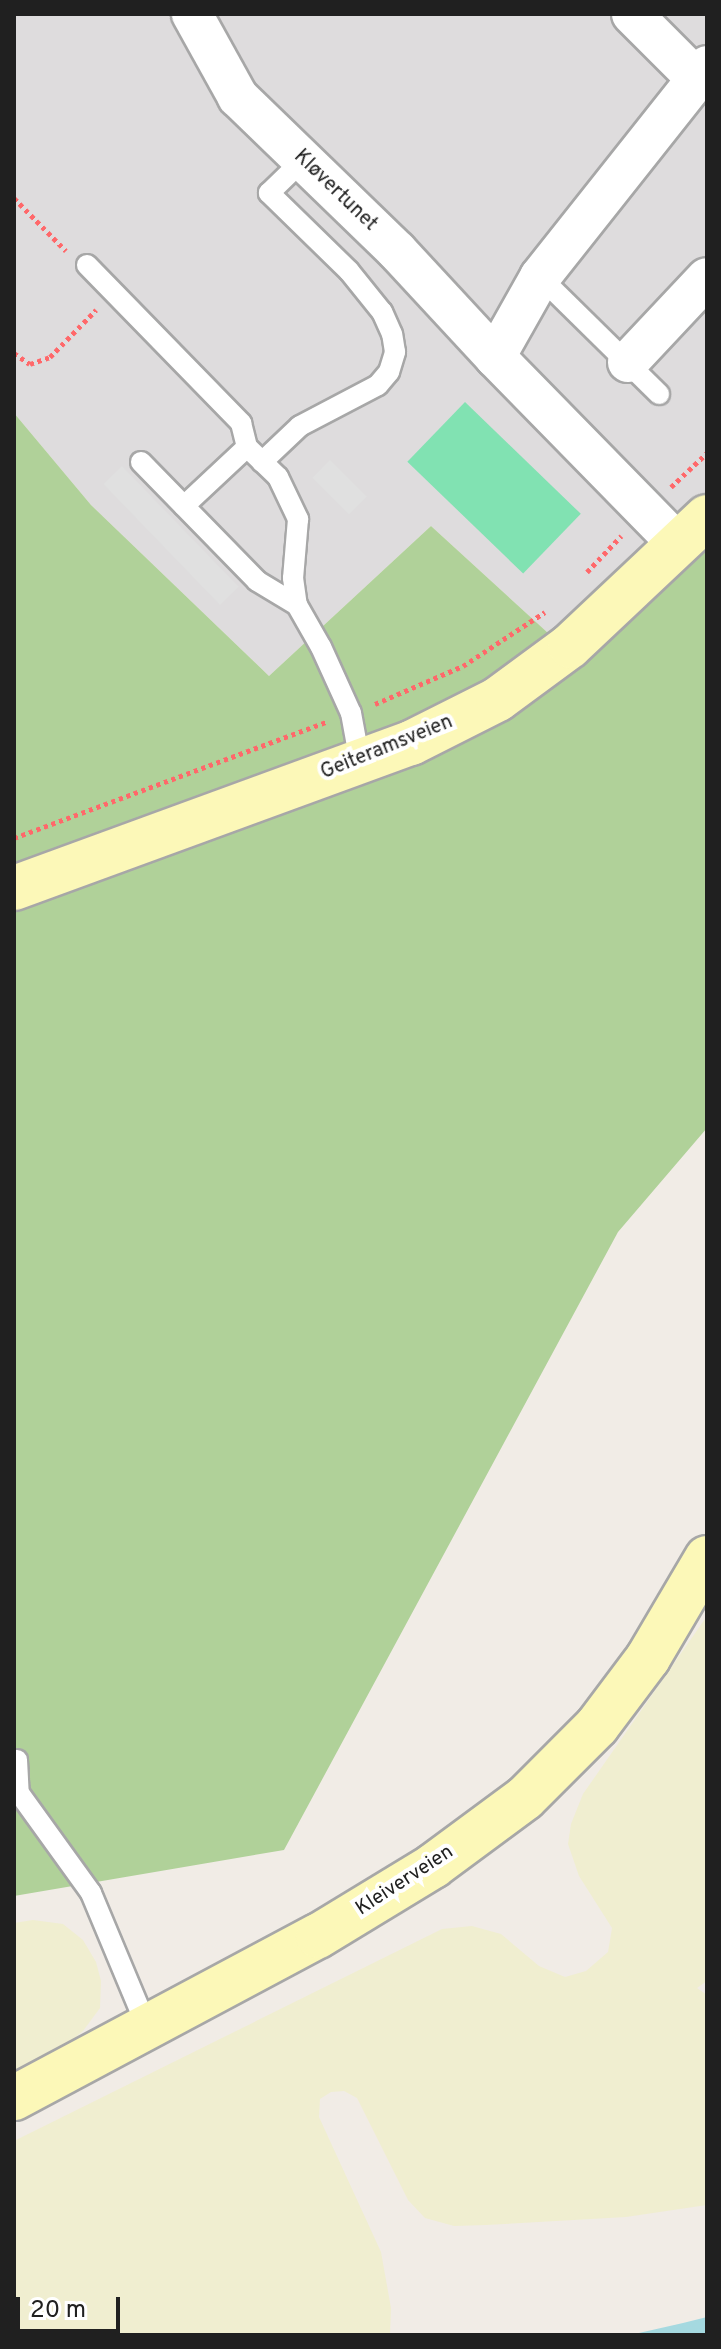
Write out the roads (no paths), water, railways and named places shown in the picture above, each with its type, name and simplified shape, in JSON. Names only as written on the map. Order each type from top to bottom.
[{"type":"street","name":"Kløvertunet","points":[[192,14],[238,97],[397,251],[495,357],[693,530]]},
{"type":"street","points":[[495,357],[540,277],[702,72],[632,14]]},
{"type":"street","points":[[628,362],[707,278]]},
{"type":"street","name":"Geiteramsveien","points":[[14,888],[411,743],[498,699],[570,646],[693,530]]},
{"type":"street","name":"Kleiverveien","points":[[14,2098],[148,2029],[331,1928],[433,1866],[525,1798],[597,1726],[648,1658],[707,1558]]},
{"type":"lane","points":[[262,462],[300,426],[378,385],[389,372],[395,352],[392,334],[374,302],[349,271],[269,193],[303,160]]},
{"type":"lane","points":[[87,265],[241,423],[247,447],[278,477],[298,519],[293,578],[297,605],[321,647],[351,713],[360,762]]},
{"type":"lane","points":[[540,277],[659,394]]},
{"type":"lane","points":[[184,506],[247,447]]},
{"type":"lane","points":[[141,462],[257,581],[297,605]]},
{"type":"lane","points":[[17,1760],[19,1793],[91,1893],[148,2029]]},
{"type":"water","points":[[707,2317],[707,2335],[630,2335],[683,2323]]}]
